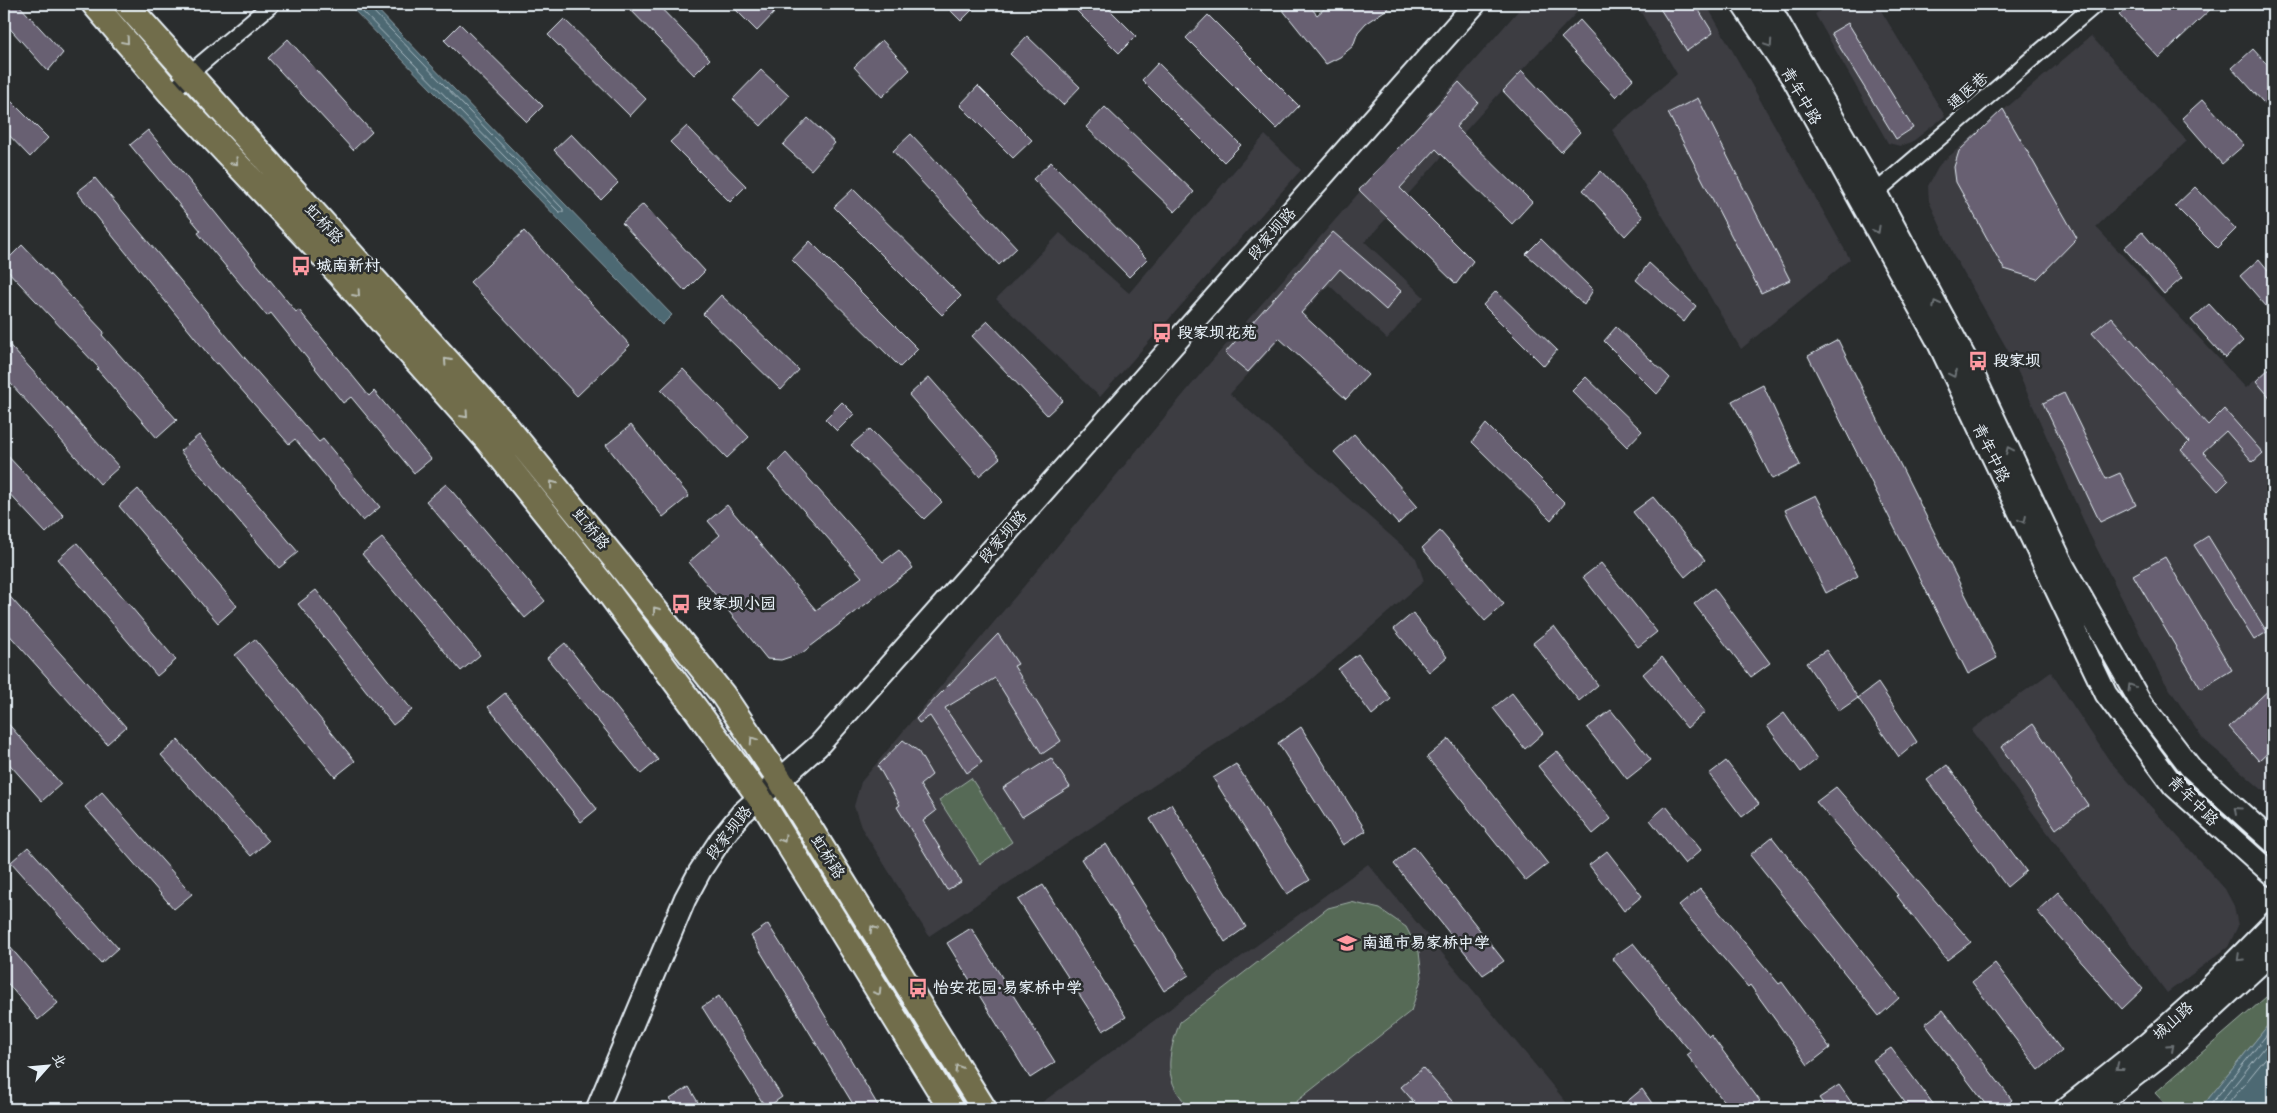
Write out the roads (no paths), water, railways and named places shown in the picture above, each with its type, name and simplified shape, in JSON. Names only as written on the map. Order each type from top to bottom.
[{"type":"main road","name":"虹桥路","points":[[94,4],[171,94],[316,248],[487,440],[609,593],[759,797],[951,1109]]},
{"type":"main road","name":"虹桥路","points":[[126,4],[507,427],[624,570],[722,695],[780,780],[984,1109]]},
{"type":"main road","name":"段家坝路","points":[[597,1109],[685,899],[721,839],[759,797],[825,739],[1475,4]]},
{"type":"main road","name":"青年中路","points":[[1742,4],[1793,79],[1869,198],[1969,365],[2064,567],[2141,703],[2191,768],[2273,842]]},
{"type":"main road","name":"青年中路","points":[[1768,4],[1869,198],[2106,694],[2174,786],[2273,875]]},
{"type":"main road","name":"城山路","points":[[2065,1109],[2156,1037],[2206,991],[2273,923]]},
{"type":"main road","name":"城山路","points":[[2092,1109],[2165,1052],[2273,952]]},
{"type":"street","points":[[171,94],[189,74],[272,4]]},
{"type":"street","name":"通医巷","points":[[1869,198],[2096,4]]},
{"type":"water","points":[[348,4],[372,4],[672,315],[662,325]]},
{"type":"water","points":[[2273,1019],[2273,1109],[2200,1109]]},
{"type":"place","name":"城南新村","points":[[301,266]]},
{"type":"place","name":"段家坝花苑","points":[[1162,333]]},
{"type":"place","name":"段家坝","points":[[1978,361]]},
{"type":"place","name":"段家坝小园","points":[[681,604]]},
{"type":"place","name":"南通市易家桥中学","points":[[1347,943]]},
{"type":"place","name":"怡安花园·易家桥中学","points":[[918,988]]}]
